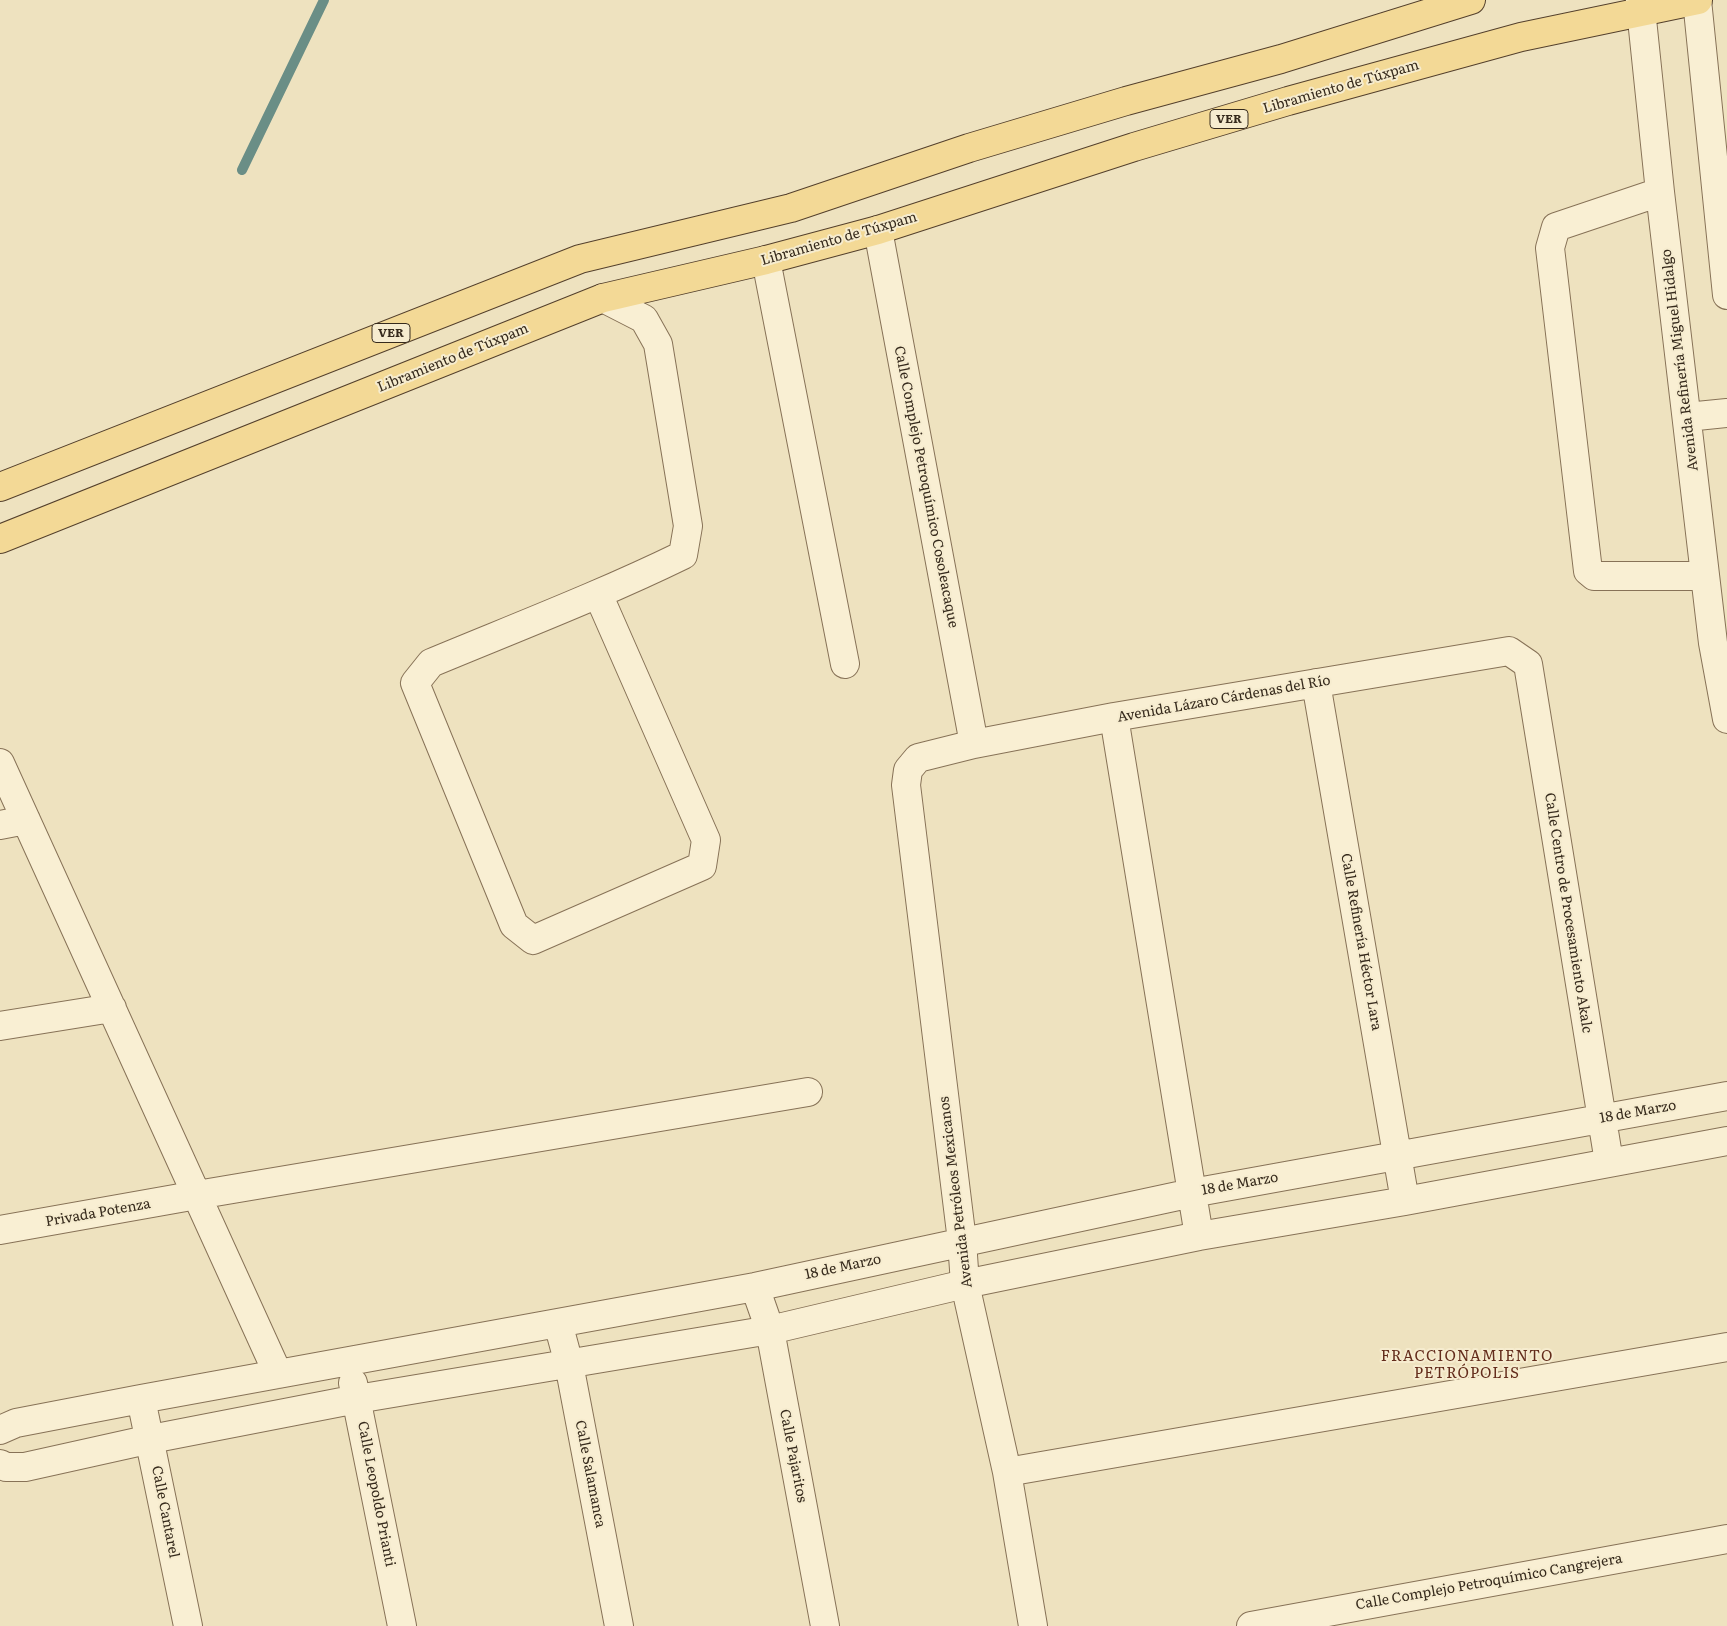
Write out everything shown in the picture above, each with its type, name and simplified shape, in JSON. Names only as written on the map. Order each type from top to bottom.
[{"type":"main road","name":"VER","points":[[0,487],[580,259],[791,208],[969,148],[1126,101],[1280,59],[1471,0]]},
{"type":"main road","name":"Libramiento de Túxpam","points":[[0,539],[603,298],[766,260],[878,230],[1134,146],[1288,101],[1521,37],[1641,7],[1697,0]]},
{"type":"street","points":[[1697,0],[1727,295]]},
{"type":"street","name":"Avenida Refinería Miguel Hidalgo","points":[[1641,7],[1660,192],[1705,576],[1720,642],[1727,719]]},
{"type":"street","points":[[1660,192],[1556,228],[1550,248],[1588,571],[1594,576],[1705,576]]},
{"type":"street","name":"Calle Complejo Petroquímico Cosoleacaque","points":[[878,230],[974,744]]},
{"type":"street","points":[[766,260],[845,664]]},
{"type":"street","points":[[598,594],[706,840],[702,866],[533,940],[514,925],[415,683],[431,663],[641,576],[683,555],[688,526],[658,344],[644,319],[603,298]]},
{"type":"street","points":[[1687,417],[1727,412]]},
{"type":"street","name":"Avenida Lázaro Cárdenas del Río","points":[[918,758],[974,744],[1114,717],[1509,651],[1528,664]]},
{"type":"street","name":"Calle Centro de Procesamiento Akalc","points":[[1528,664],[1609,1162]]},
{"type":"street","name":"Calle Refinería Héctor Lara","points":[[1316,683],[1405,1201]]},
{"type":"street","points":[[1114,717],[1199,1236]]},
{"type":"street","name":"Avenida Petróleos Mexicanos","points":[[918,758],[908,770],[906,785],[962,1242],[965,1284],[1007,1472],[1033,1626]]},
{"type":"street","points":[[0,763],[13,823],[112,1008],[278,1374]]},
{"type":"street","points":[[0,1026],[112,1008]]},
{"type":"street","name":"Privada Potenza","points":[[0,1230],[808,1092]]},
{"type":"street","name":"18 de Marzo","points":[[0,1430],[16,1423],[141,1398],[756,1286],[1192,1193],[1727,1096]]},
{"type":"street","points":[[0,1464],[6,1467],[26,1467],[151,1439],[357,1399],[770,1330],[965,1284],[1199,1236],[1405,1201],[1727,1141]]},
{"type":"street","name":"Calle Pajaritos","points":[[756,1286],[770,1330],[825,1626]]},
{"type":"street","name":"Calle Salamanca","points":[[558,1323],[569,1364],[619,1626]]},
{"type":"street","points":[[1007,1472],[1727,1347]]},
{"type":"street","name":"Calle Leopoldo Prianti","points":[[347,1362],[357,1399],[402,1626]]},
{"type":"street","name":"Calle Cantarel","points":[[141,1398],[151,1439],[188,1626]]},
{"type":"street","name":"Calle Complejo Petroquímico Cangrejera","points":[[1251,1626],[1727,1539]]},
{"type":"waterway","points":[[242,170],[324,0]]},
{"type":"district","name":"FRACCIONAMIENTO PETRÓPOLIS","points":[[1467,1366]]}]
